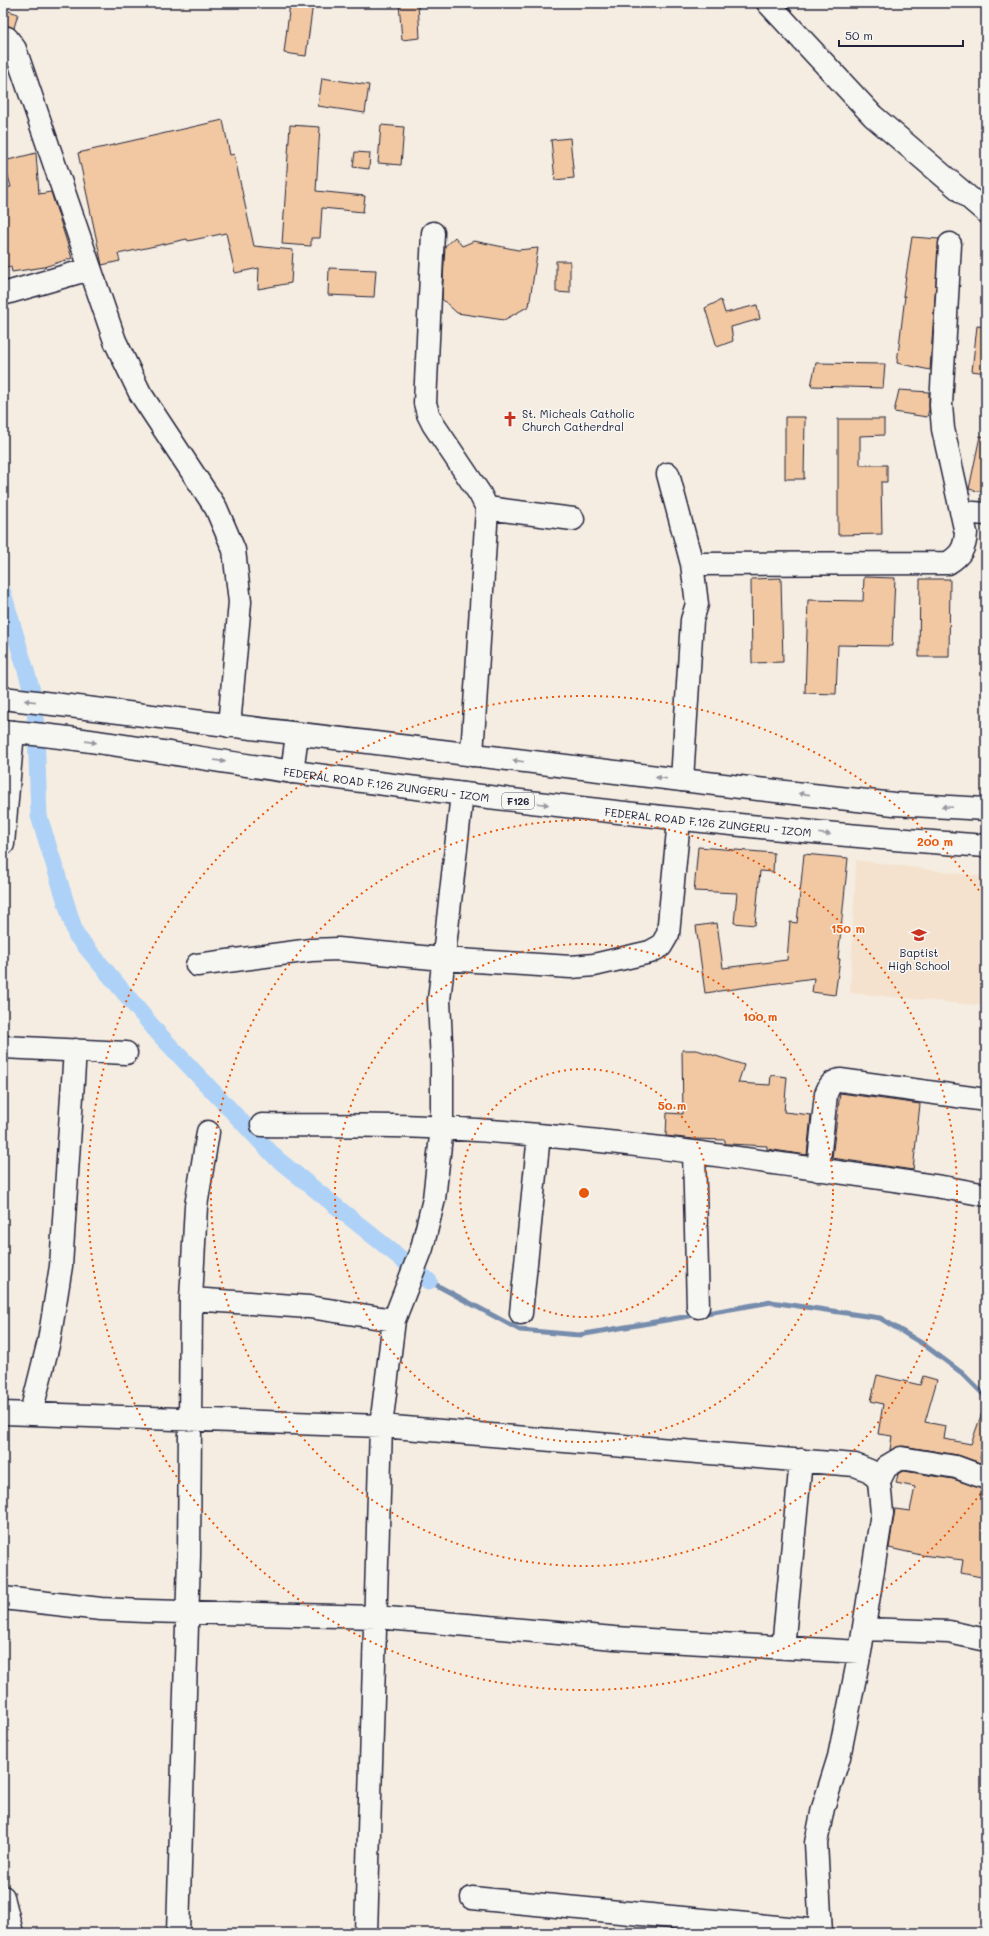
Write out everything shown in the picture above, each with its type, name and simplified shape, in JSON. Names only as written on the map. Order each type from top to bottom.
[{"type":"street","points":[[768,3],[873,116],[986,212]]},
{"type":"street","points":[[3,37],[7,38],[15,49],[115,341],[140,393],[216,508],[234,550],[240,602],[229,726]]},
{"type":"street","points":[[433,233],[425,403],[433,424],[480,494],[487,508],[472,755]]},
{"type":"street","points":[[692,564],[948,563],[958,557],[965,546],[966,533],[943,429],[941,405],[950,244]]},
{"type":"street","points":[[3,294],[90,269]]},
{"type":"street","points":[[668,474],[692,564],[697,604],[692,620],[682,780]]},
{"type":"street","points":[[487,508],[573,519]]},
{"type":"street","points":[[961,512],[986,514]]},
{"type":"street","points":[[5,698],[297,735],[894,804],[986,809]]},
{"type":"street","points":[[3,844],[12,732]]},
{"type":"street","name":"FEDERAL ROAD F.126 ZUNGERU - IZOM","points":[[12,732],[53,736],[292,772],[679,820],[879,839],[986,846]]},
{"type":"street","points":[[292,772],[297,735]]},
{"type":"street","points":[[366,1933],[381,1426],[394,1320],[422,1248],[432,1211],[442,1128],[440,1000],[443,959],[462,794]]},
{"type":"street","points":[[197,965],[318,950],[338,949],[443,959],[571,968],[594,965],[650,952],[661,946],[668,934],[679,820]]},
{"type":"street","points":[[3,1047],[126,1053]]},
{"type":"street","points":[[31,1413],[48,1341],[61,1266],[75,1050]]},
{"type":"street","points":[[818,1170],[826,1094],[829,1085],[835,1081],[840,1080],[986,1100]]},
{"type":"street","points":[[262,1125],[442,1128],[538,1136],[694,1152],[948,1188],[986,1195]]},
{"type":"street","points":[[178,1933],[191,1419],[191,1299],[196,1206],[208,1132]]},
{"type":"street","points":[[521,1313],[538,1136]]},
{"type":"street","points":[[694,1152],[698,1307]]},
{"type":"street","points":[[191,1299],[309,1306],[394,1320]]},
{"type":"street","points":[[3,1413],[381,1426],[855,1465],[870,1471],[879,1481]]},
{"type":"street","points":[[472,1898],[821,1932],[816,1843],[823,1808],[839,1757],[860,1652],[882,1513],[879,1481],[886,1467],[901,1458],[956,1467],[986,1478]]},
{"type":"street","points":[[783,1648],[801,1460]]},
{"type":"street","points":[[3,1598],[101,1609],[376,1617],[614,1638],[860,1652]]},
{"type":"street","points":[[864,1629],[949,1632],[986,1640]]},
{"type":"street","points":[[3,1897],[12,1933]]},
{"type":"shaded area","name":"Baptist High School","points":[[856,860],[986,877],[986,1006],[850,993]]},
{"type":"building","points":[[290,3],[313,3],[306,56],[284,53]]},
{"type":"building","points":[[399,3],[418,3],[420,38],[402,40]]},
{"type":"building","points":[[3,9],[18,14],[14,28],[3,25]]},
{"type":"building","points":[[322,78],[369,85],[365,113],[318,106]]},
{"type":"building","points":[[223,120],[230,155],[234,154],[254,246],[293,250],[291,283],[258,289],[259,268],[235,273],[226,233],[188,241],[187,239],[118,254],[120,261],[102,265],[78,153]]},
{"type":"building","points":[[290,125],[320,127],[316,191],[365,196],[363,212],[322,208],[320,238],[311,238],[311,246],[282,244]]},
{"type":"building","points":[[381,125],[404,127],[401,165],[378,163]]},
{"type":"building","points":[[570,138],[574,178],[555,180],[551,140]]},
{"type":"building","points":[[355,152],[370,153],[369,169],[353,167]]},
{"type":"building","points":[[36,153],[39,194],[51,192],[72,258],[44,267],[12,272],[11,267],[3,268],[3,188],[11,187],[4,161]]},
{"type":"building","points":[[455,237],[462,246],[474,241],[518,250],[538,248],[529,306],[504,320],[457,313],[442,299],[445,246]]},
{"type":"building","points":[[912,237],[939,239],[930,370],[897,363],[905,296],[903,296]]},
{"type":"building","points":[[556,261],[570,261],[570,293],[556,292]]},
{"type":"building","points":[[329,268],[376,270],[374,297],[328,295]]},
{"type":"building","points":[[721,300],[725,313],[757,305],[760,319],[731,327],[733,341],[717,347],[705,308]]},
{"type":"building","points":[[977,326],[986,327],[986,373],[972,371]]},
{"type":"building","points":[[816,363],[885,364],[883,388],[811,386]]},
{"type":"building","points":[[899,390],[929,392],[929,410],[927,417],[894,412]]},
{"type":"building","points":[[785,417],[805,417],[804,479],[785,479]]},
{"type":"building","points":[[838,419],[884,419],[884,435],[860,436],[860,465],[887,465],[887,482],[881,482],[882,534],[838,535]]},
{"type":"building","points":[[980,436],[986,437],[986,493],[969,489]]},
{"type":"building","points":[[864,577],[895,578],[892,646],[838,645],[836,694],[805,693],[808,600],[863,601]]},
{"type":"building","points":[[781,578],[783,662],[752,663],[751,579]]},
{"type":"building","points":[[920,579],[950,579],[949,657],[919,657]]},
{"type":"building","points":[[698,847],[774,853],[773,872],[760,871],[755,925],[734,923],[737,893],[694,891]]},
{"type":"building","points":[[804,854],[848,858],[838,959],[840,959],[835,995],[812,992],[814,978],[705,993],[696,926],[717,923],[723,968],[787,960],[790,922],[797,923]]},
{"type":"building","points":[[682,1050],[697,1050],[744,1065],[738,1083],[770,1085],[771,1075],[787,1077],[784,1112],[811,1115],[807,1155],[767,1149],[767,1146],[725,1144],[725,1140],[666,1136],[667,1113],[683,1114]]},
{"type":"building","points":[[840,1093],[920,1104],[913,1170],[832,1158]]},
{"type":"building","points":[[877,1375],[920,1385],[923,1376],[937,1380],[925,1422],[946,1426],[944,1439],[971,1444],[984,1407],[986,1407],[986,1441],[980,1458],[986,1460],[986,1465],[958,1455],[903,1446],[890,1450],[892,1436],[878,1434],[883,1404],[871,1401]]},
{"type":"building","points":[[904,1471],[953,1479],[986,1490],[986,1578],[961,1573],[963,1560],[921,1555],[889,1548],[895,1509],[910,1511],[915,1487],[896,1483],[898,1474]]},
{"type":"waterway","points":[[3,593],[35,701],[39,816],[76,935],[157,1032],[276,1158],[429,1281]]},
{"type":"waterway","points":[[429,1281],[520,1330],[579,1335],[771,1302],[880,1318],[923,1344],[962,1373],[986,1397]]},
{"type":"place","name":"St. Micheals Catholic Church Catherdral","points":[[510,419]]},
{"type":"place","name":"Baptist High School","points":[[919,935]]}]
